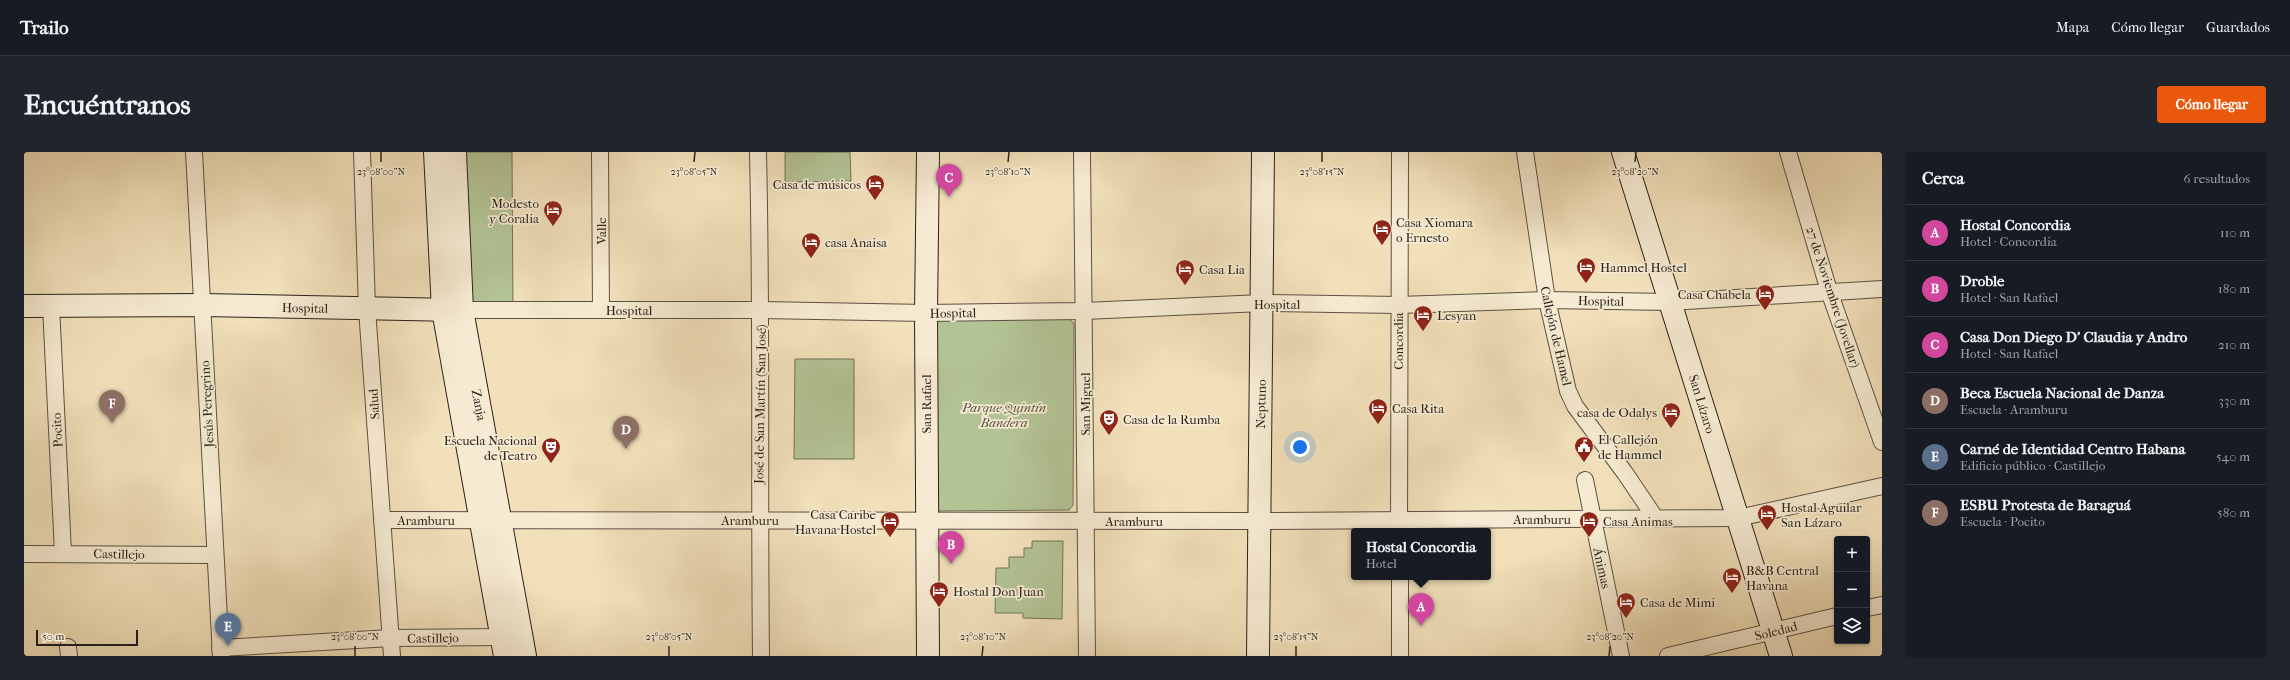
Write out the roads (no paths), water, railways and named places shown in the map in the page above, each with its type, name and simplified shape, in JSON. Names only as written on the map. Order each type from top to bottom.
[{"type":"street","name":"Jesús Peregrino","points":[[194,152],[220,652]]},
{"type":"street","name":"Salud","points":[[362,152],[367,309],[392,656]]},
{"type":"street","name":"Zanja","points":[[435,152],[452,310],[491,520],[526,656]]},
{"type":"street","name":"Zanja","points":[[452,310],[455,152]]},
{"type":"street","name":"Valle","points":[[600,152],[601,310]]},
{"type":"street","name":"José de San Martín (San José)","points":[[758,152],[761,310],[759,520],[761,656]]},
{"type":"street","name":"San Rafael","points":[[928,152],[926,313],[928,656]]},
{"type":"street","name":"San Miguel","points":[[1082,152],[1087,656]]},
{"type":"street","name":"Neptuno","points":[[1258,656],[1263,152]]},
{"type":"street","name":"Concordia","points":[[1399,525],[1398,305],[1400,152]]},
{"type":"street","name":"Callejón de Hamel","points":[[1525,152],[1547,300],[1563,371],[1575,406],[1625,473],[1656,519]]},
{"type":"street","name":"San Lázaro","points":[[1623,152],[1781,656]]},
{"type":"street","name":"27 de Noviembre (Jovellar)","points":[[1788,152],[1829,291],[1882,442]]},
{"type":"street","name":"Hospital","points":[[24,306],[203,305],[452,310],[761,310],[926,313],[1084,311],[1262,303],[1398,305],[1547,300],[1670,302],[1829,291],[1882,289]]},
{"type":"street","name":"Pocito","points":[[52,306],[63,553]]},
{"type":"street","name":"Ánimas","points":[[1585,480],[1591,519],[1621,656]]},
{"type":"street","name":"Aramburu","points":[[382,520],[1085,520],[1260,521],[1399,525],[1591,519],[1738,518],[1882,486]]},
{"type":"street","name":"Zanja","points":[[491,520],[504,646]]},
{"type":"street","name":"Castillejo","points":[[24,554],[63,553],[214,555]]},
{"type":"street","points":[[1400,580],[1400,656]]},
{"type":"street","points":[[1870,607],[1882,605]]},
{"type":"street","name":"Soledad","points":[[1668,656],[1834,617]]},
{"type":"street","name":"Castillejo","points":[[220,652],[391,638],[504,646]]},
{"type":"place","name":"Casa Don Diego D' Claudia y Andro","points":[[949,197]]},
{"type":"place","name":"Casa de músicos","points":[[875,201]]},
{"type":"place","name":"Modesto y Coralia","points":[[553,227]]},
{"type":"place","name":"Casa Xiomara o Ernesto","points":[[1382,246]]},
{"type":"place","name":"casa Anaisa","points":[[811,259]]},
{"type":"place","name":"Hammel Hostel","points":[[1586,284]]},
{"type":"place","name":"Casa Lia","points":[[1185,286]]},
{"type":"place","name":"Casa Chabela","points":[[1765,311]]},
{"type":"place","name":"Lesyan","points":[[1423,332]]},
{"type":"place","name":"ESBU Protesta de Baraguá","points":[[112,423]]},
{"type":"place","name":"Casa Rita","points":[[1378,425]]},
{"type":"place","name":"casa de Odalys","points":[[1671,429]]},
{"type":"place","name":"Casa de la Rumba","points":[[1109,436]]},
{"type":"place","name":"Beca Escuela Nacional de Danza","points":[[626,449]]},
{"type":"place","name":"El Callejón de Hammel","points":[[1584,463]]},
{"type":"place","name":"Escuela Nacional de Teatro","points":[[551,464]]},
{"type":"place","name":"Hostal Aguilar San Lázaro","points":[[1767,531]]},
{"type":"place","name":"Casa Caribe Havana Hostel","points":[[890,538]]},
{"type":"place","name":"Casa Animas","points":[[1589,538]]},
{"type":"place","name":"Droble","points":[[951,564]]},
{"type":"place","name":"B&B Central Havana","points":[[1732,594]]},
{"type":"place","name":"Hostal Don Juan","points":[[939,608]]},
{"type":"place","name":"Casa de Mimi","points":[[1626,619]]},
{"type":"place","name":"Hostal Concordia","points":[[1421,626]]},
{"type":"place","name":"Carné de Identidad Centro Habana","points":[[228,646]]},
{"type":"park label","name":"Parque Quintín Bandera","points":[[1004,414]]}]
